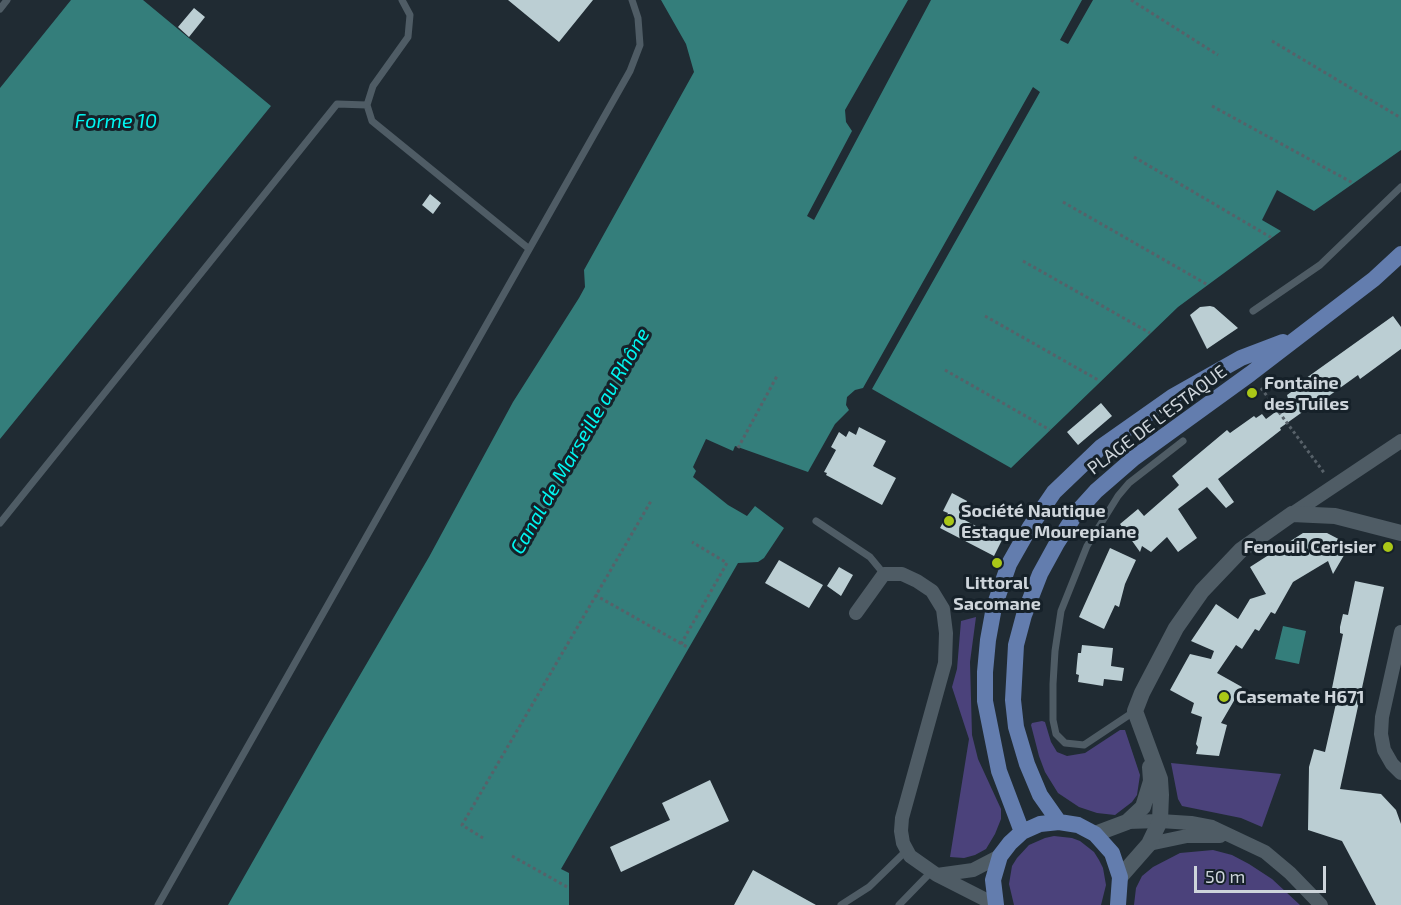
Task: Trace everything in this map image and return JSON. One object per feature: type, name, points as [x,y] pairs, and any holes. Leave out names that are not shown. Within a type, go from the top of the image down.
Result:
[{"type":"main road","name":"PLAGE DE L'ESTAQUE","points":[[1059,822],[1040,795],[1027,764],[1016,727],[1013,700],[1016,645],[1024,615],[1040,574],[1057,543],[1077,512],[1096,491],[1134,458],[1250,375],[1374,279],[1401,254]]},
{"type":"main road","name":"PLAGE DE L'ESTAQUE","points":[[1023,832],[999,771],[985,701],[988,640],[994,607],[1009,564],[1030,527],[1054,492],[1077,468],[1121,431],[1172,397],[1241,358],[1301,334]]},
{"type":"main road","points":[[996,905],[993,880],[1000,856],[1023,832],[1040,824],[1059,822],[1078,825],[1095,834],[1112,853],[1120,877],[1118,905]]},
{"type":"street","points":[[1120,877],[1149,844],[1160,821],[1160,778],[1148,751],[1135,711],[1176,628],[1202,591],[1242,550],[1401,441]]},
{"type":"street","points":[[1292,514],[1335,516],[1401,533]]},
{"type":"street","points":[[856,613],[884,574],[902,574],[917,580],[932,591],[943,609],[946,633],[945,663],[902,818],[901,831],[906,851],[934,873],[996,905]]},
{"type":"street","points":[[1401,632],[1382,717],[1381,734],[1384,750],[1392,764],[1401,773]]},
{"type":"street","points":[[1127,822],[1143,807],[1148,792],[1151,781],[1148,751]]},
{"type":"street","points":[[1095,834],[1127,822],[1160,821],[1212,827],[1265,852],[1290,873],[1321,905]]},
{"type":"street","points":[[1149,844],[1187,836],[1232,836]]},
{"type":"street","points":[[934,873],[974,870],[1000,856]]},
{"type":"lane","points":[[0,9],[7,0]]},
{"type":"lane","points":[[402,0],[410,15],[408,37],[373,86],[367,105],[372,121],[528,248]]},
{"type":"lane","points":[[158,905],[630,71],[640,45],[638,18],[632,0]]},
{"type":"lane","points":[[0,523],[337,104],[367,105]]},
{"type":"lane","points":[[1253,311],[1320,265],[1401,187]]},
{"type":"lane","points":[[1135,711],[1084,745],[1065,743],[1056,734],[1053,720],[1053,684],[1061,611],[1087,546],[1118,496],[1129,483],[1183,441]]},
{"type":"lane","points":[[816,521],[870,557],[884,574]]},
{"type":"lane","points":[[841,905],[869,887],[906,851]]},
{"type":"lane","points":[[899,905],[934,873]]},
{"type":"path","points":[[1131,0],[1218,55]]},
{"type":"path","points":[[1272,41],[1401,118]]},
{"type":"path","points":[[1212,106],[1353,183]]},
{"type":"path","points":[[1134,157],[1272,238]]},
{"type":"path","points":[[1063,202],[1208,285]]},
{"type":"path","points":[[1023,261],[1150,333]]},
{"type":"path","points":[[985,316],[1100,381]]},
{"type":"path","points":[[945,370],[1050,430]]},
{"type":"path","points":[[1250,375],[1334,486]]},
{"type":"path","points":[[738,448],[777,376]]},
{"type":"path","points":[[483,837],[462,825],[651,501]]},
{"type":"path","points":[[681,644],[728,563],[692,542]]},
{"type":"path","points":[[596,595],[689,648]]},
{"type":"path","points":[[512,856],[569,888]]},
{"type":"shaded area","points":[[976,617],[970,662],[972,735],[978,759],[1001,809],[1001,819],[986,849],[964,858],[950,857],[969,739],[952,687],[957,669],[961,621]]},
{"type":"shaded area","points":[[1045,722],[1051,742],[1057,752],[1067,756],[1085,753],[1120,730],[1125,730],[1140,775],[1137,795],[1132,802],[1115,815],[1097,813],[1079,807],[1058,793],[1045,772],[1031,725]]},
{"type":"shaded area","points":[[1171,763],[1281,774],[1262,827],[1241,818],[1182,806],[1178,799]]},
{"type":"shaded area","points":[[1054,836],[1080,841],[1094,852],[1103,868],[1106,885],[1101,905],[1014,905],[1009,884],[1012,866],[1029,845]]},
{"type":"shaded area","points":[[1213,850],[1232,855],[1249,864],[1272,879],[1300,905],[1134,905],[1136,888],[1142,876],[1153,867],[1180,853]]},
{"type":"water","name":"Forme 10","points":[[71,0],[143,0],[271,106],[0,439],[0,88]]},
{"type":"water","name":"Canal de Marseille au Rhône","points":[[661,0],[908,0],[845,110],[846,122],[852,131],[807,216],[814,220],[931,0],[1082,0],[1060,40],[1068,44],[1093,0],[1401,0],[1401,150],[1314,211],[1277,190],[1262,220],[1281,231],[1178,307],[1011,468],[872,389],[1040,92],[1033,87],[863,388],[855,390],[847,397],[846,405],[849,410],[835,424],[808,472],[735,446],[733,451],[706,439],[693,467],[696,471],[693,477],[728,505],[747,516],[755,506],[784,528],[764,558],[758,562],[738,563],[561,869],[569,873],[569,905],[228,905],[429,557],[513,402],[579,298],[585,287],[584,270],[694,72],[686,44]]},
{"type":"water","points":[[1283,626],[1306,631],[1299,664],[1275,659]]},
{"type":"building","points":[[508,0],[593,0],[559,42]]},
{"type":"building","points":[[194,8],[205,17],[189,37],[178,27]]},
{"type":"building","points":[[430,194],[441,203],[433,214],[422,205]]},
{"type":"building","points":[[1210,306],[1238,328],[1207,349],[1190,315],[1200,307]]},
{"type":"building","points":[[1393,316],[1401,327],[1401,349],[1360,379],[1358,375],[1326,398],[1325,396],[1280,428],[1281,430],[1218,479],[1234,502],[1226,508],[1207,487],[1178,509],[1197,538],[1178,552],[1167,537],[1151,552],[1142,546],[1140,552],[1120,524],[1138,509],[1144,516],[1176,488],[1179,485],[1172,476],[1227,430],[1230,433],[1254,416],[1256,418],[1262,414],[1266,419],[1289,402],[1287,395],[1297,388],[1295,386]]},
{"type":"building","points":[[1101,403],[1112,416],[1078,445],[1067,432]]},
{"type":"building","points":[[859,427],[886,441],[873,466],[896,478],[882,505],[824,472],[836,450],[831,447],[839,432],[846,437],[849,431],[856,435]]},
{"type":"building","points":[[952,493],[967,501],[959,517],[1002,540],[994,556],[940,528],[948,513],[943,511]]},
{"type":"building","points":[[1303,533],[1327,533],[1350,545],[1333,574],[1328,561],[1293,582],[1275,614],[1271,612],[1259,631],[1255,629],[1242,649],[1236,645],[1217,673],[1242,687],[1221,723],[1227,725],[1219,756],[1196,754],[1202,717],[1191,713],[1194,703],[1170,690],[1190,654],[1211,659],[1214,651],[1191,641],[1216,604],[1238,619],[1250,599],[1266,594],[1250,567]]},
{"type":"building","points":[[1110,548],[1136,560],[1125,584],[1119,607],[1115,605],[1104,629],[1079,617]]},
{"type":"building","points":[[779,560],[823,585],[809,608],[765,583]]},
{"type":"building","points":[[839,567],[853,575],[841,596],[827,586]]},
{"type":"building","points":[[1355,581],[1384,587],[1340,789],[1381,794],[1396,810],[1401,824],[1401,905],[1376,905],[1342,841],[1308,830],[1309,767],[1314,749],[1325,752],[1337,699],[1330,698],[1343,634],[1340,633],[1340,627],[1343,614],[1348,615]]},
{"type":"building","points":[[1082,645],[1113,648],[1111,666],[1124,668],[1122,681],[1104,679],[1103,686],[1078,682],[1079,675],[1076,674],[1078,653],[1081,653]]},
{"type":"building","points":[[710,780],[729,821],[621,872],[610,847],[670,820],[662,803]]},
{"type":"building","points":[[753,870],[816,905],[734,905]]},
{"type":"place","name":"Fontaine des Tuiles","points":[[1252,393]]},
{"type":"place","name":"Société Nautique Estaque Mourepiane","points":[[949,521]]},
{"type":"place","name":"Fenouil Cerisier","points":[[1388,547]]},
{"type":"place","name":"Littoral Sacomane","points":[[997,563]]},
{"type":"place","name":"Casemate H671","points":[[1224,697]]}]
